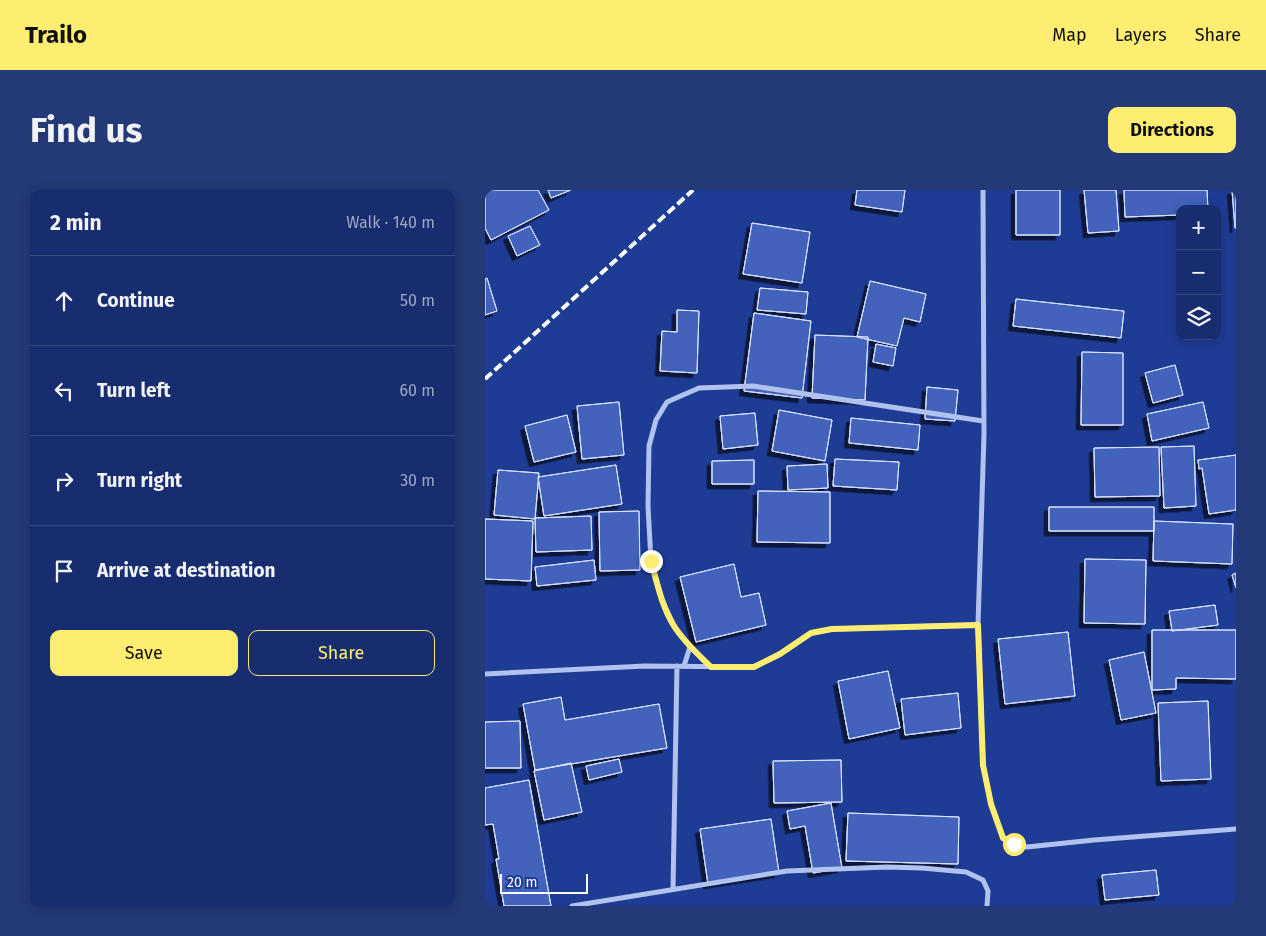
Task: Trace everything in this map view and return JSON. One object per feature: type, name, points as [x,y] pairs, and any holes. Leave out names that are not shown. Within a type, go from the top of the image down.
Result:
[{"type":"street","points":[[983,190],[983,421],[978,625],[983,765],[991,804],[1003,838],[1014,844],[1027,847],[1236,829]]},
{"type":"street","points":[[711,667],[690,647],[674,626],[662,600],[651,561],[648,506],[649,446],[656,420],[667,402],[699,388],[753,386],[983,421]]},
{"type":"street","points":[[485,674],[645,666],[754,667],[780,654],[811,633],[832,629],[978,625]]},
{"type":"street","points":[[684,666],[690,647]]},
{"type":"street","points":[[673,889],[677,666]]},
{"type":"street","points":[[572,906],[787,871],[887,867],[966,872],[983,880],[988,891],[987,906]]},
{"type":"building","points":[[485,190],[538,190],[549,210],[491,240],[485,228]]},
{"type":"building","points":[[485,190],[538,190],[549,210],[491,240],[485,228]]},
{"type":"building","points":[[548,190],[571,190],[551,198]]},
{"type":"building","points":[[548,190],[571,190],[551,198]]},
{"type":"building","points":[[857,190],[905,190],[902,212],[855,205]]},
{"type":"building","points":[[857,190],[905,190],[902,212],[855,205]]},
{"type":"building","points":[[1016,190],[1060,190],[1060,235],[1016,235]]},
{"type":"building","points":[[1016,190],[1060,190],[1060,235],[1016,235]]},
{"type":"building","points":[[1084,190],[1116,190],[1119,231],[1088,233]]},
{"type":"building","points":[[1084,190],[1116,190],[1119,231],[1088,233]]},
{"type":"building","points":[[1124,190],[1207,190],[1208,205],[1176,205],[1176,215],[1125,217]]},
{"type":"building","points":[[1124,190],[1207,190],[1208,205],[1176,205],[1176,215],[1125,217]]},
{"type":"building","points":[[1232,190],[1236,190],[1236,228],[1235,228]]},
{"type":"building","points":[[1232,190],[1236,190],[1236,228],[1235,228]]},
{"type":"building","points":[[752,223],[810,232],[802,283],[743,274]]},
{"type":"building","points":[[752,223],[810,232],[802,283],[743,274]]},
{"type":"building","points":[[530,226],[540,245],[517,256],[508,236]]},
{"type":"building","points":[[530,226],[540,245],[517,256],[508,236]]},
{"type":"building","points":[[487,278],[497,311],[485,315],[485,279]]},
{"type":"building","points":[[487,278],[497,311],[485,315],[485,279]]},
{"type":"building","points":[[870,281],[926,294],[920,322],[904,318],[897,346],[857,337]]},
{"type":"building","points":[[870,281],[926,294],[920,322],[904,318],[897,346],[857,337]]},
{"type":"building","points":[[760,288],[808,292],[806,314],[757,310]]},
{"type":"building","points":[[760,288],[808,292],[806,314],[757,310]]},
{"type":"building","points":[[1016,299],[1124,311],[1121,338],[1013,326]]},
{"type":"building","points":[[1016,299],[1124,311],[1121,338],[1013,326]]},
{"type":"building","points":[[677,310],[699,311],[697,373],[660,371],[662,331],[677,332]]},
{"type":"building","points":[[677,310],[699,311],[697,373],[660,371],[662,331],[677,332]]},
{"type":"building","points":[[754,313],[811,321],[802,398],[744,391]]},
{"type":"building","points":[[754,313],[811,321],[802,398],[744,391]]},
{"type":"building","points":[[815,335],[868,337],[865,400],[812,398]]},
{"type":"building","points":[[815,335],[868,337],[865,400],[812,398]]},
{"type":"building","points":[[876,344],[896,348],[893,366],[873,362]]},
{"type":"building","points":[[876,344],[896,348],[893,366],[873,362]]},
{"type":"building","points":[[1082,352],[1123,353],[1123,425],[1081,425]]},
{"type":"building","points":[[1082,352],[1123,353],[1123,425],[1081,425]]},
{"type":"building","points":[[1175,365],[1183,395],[1153,403],[1145,373]]},
{"type":"building","points":[[1175,365],[1183,395],[1153,403],[1145,373]]},
{"type":"building","points":[[927,387],[958,390],[955,421],[925,419]]},
{"type":"building","points":[[927,387],[958,390],[955,421],[925,419]]},
{"type":"building","points":[[619,402],[624,455],[582,459],[577,406]]},
{"type":"building","points":[[619,402],[624,455],[582,459],[577,406]]},
{"type":"building","points":[[1203,402],[1209,428],[1152,441],[1147,414]]},
{"type":"building","points":[[1203,402],[1209,428],[1152,441],[1147,414]]},
{"type":"building","points":[[779,410],[832,420],[825,461],[772,451]]},
{"type":"building","points":[[779,410],[832,420],[825,461],[772,451]]},
{"type":"building","points":[[755,413],[758,445],[723,449],[720,416]]},
{"type":"building","points":[[755,413],[758,445],[723,449],[720,416]]},
{"type":"building","points":[[567,415],[576,452],[534,462],[525,426]]},
{"type":"building","points":[[567,415],[576,452],[534,462],[525,426]]},
{"type":"building","points":[[851,418],[920,425],[918,450],[849,443]]},
{"type":"building","points":[[851,418],[920,425],[918,450],[849,443]]},
{"type":"building","points":[[1194,446],[1196,506],[1164,508],[1161,447]]},
{"type":"building","points":[[1194,446],[1196,506],[1164,508],[1161,447]]},
{"type":"building","points":[[1159,447],[1160,496],[1095,497],[1094,448]]},
{"type":"building","points":[[1159,447],[1160,496],[1095,497],[1094,448]]},
{"type":"building","points":[[1236,455],[1236,510],[1209,514],[1202,468],[1199,469],[1198,460]]},
{"type":"building","points":[[1236,455],[1236,510],[1209,514],[1202,468],[1199,469],[1198,460]]},
{"type":"building","points":[[835,459],[899,462],[897,490],[833,486]]},
{"type":"building","points":[[835,459],[899,462],[897,490],[833,486]]},
{"type":"building","points":[[754,460],[754,484],[712,484],[712,461]]},
{"type":"building","points":[[754,460],[754,484],[712,484],[712,461]]},
{"type":"building","points":[[827,464],[828,488],[788,490],[787,466]]},
{"type":"building","points":[[827,464],[828,488],[788,490],[787,466]]},
{"type":"building","points":[[616,465],[622,504],[544,516],[538,477]]},
{"type":"building","points":[[616,465],[622,504],[544,516],[538,477]]},
{"type":"building","points":[[498,470],[539,473],[535,519],[494,515]]},
{"type":"building","points":[[498,470],[539,473],[535,519],[494,515]]},
{"type":"building","points":[[758,491],[830,492],[830,543],[757,542]]},
{"type":"building","points":[[758,491],[830,492],[830,543],[757,542]]},
{"type":"building","points":[[1049,507],[1154,507],[1154,531],[1049,531]]},
{"type":"building","points":[[1049,507],[1154,507],[1154,531],[1049,531]]},
{"type":"building","points":[[639,511],[640,570],[600,571],[599,512]]},
{"type":"building","points":[[639,511],[640,570],[600,571],[599,512]]},
{"type":"building","points":[[591,516],[592,550],[536,552],[535,518]]},
{"type":"building","points":[[591,516],[592,550],[536,552],[535,518]]},
{"type":"building","points":[[485,519],[533,521],[531,581],[485,579]]},
{"type":"building","points":[[485,519],[533,521],[531,581],[485,579]]},
{"type":"building","points":[[1154,521],[1233,524],[1232,564],[1153,561]]},
{"type":"building","points":[[1154,521],[1233,524],[1232,564],[1153,561]]},
{"type":"building","points":[[1085,559],[1146,560],[1145,624],[1084,623]]},
{"type":"building","points":[[1085,559],[1146,560],[1145,624],[1084,623]]},
{"type":"building","points":[[594,560],[596,580],[537,586],[535,567]]},
{"type":"building","points":[[594,560],[596,580],[537,586],[535,567]]},
{"type":"building","points":[[734,564],[741,597],[759,593],[766,625],[696,642],[680,577]]},
{"type":"building","points":[[734,564],[741,597],[759,593],[766,625],[696,642],[680,577]]},
{"type":"building","points":[[1236,573],[1236,588],[1232,575]]},
{"type":"building","points":[[1236,573],[1236,588],[1232,575]]},
{"type":"building","points":[[1215,605],[1218,625],[1172,631],[1169,611]]},
{"type":"building","points":[[1215,605],[1218,625],[1172,631],[1169,611]]},
{"type":"building","points":[[1152,630],[1236,630],[1236,679],[1176,678],[1176,689],[1152,690]]},
{"type":"building","points":[[1152,630],[1236,630],[1236,679],[1176,678],[1176,689],[1152,690]]},
{"type":"building","points":[[1068,632],[1075,696],[1005,704],[998,639]]},
{"type":"building","points":[[1068,632],[1075,696],[1005,704],[998,639]]},
{"type":"building","points":[[1144,652],[1156,713],[1121,720],[1109,660]]},
{"type":"building","points":[[1144,652],[1156,713],[1121,720],[1109,660]]},
{"type":"building","points":[[888,671],[900,728],[849,739],[838,681]]},
{"type":"building","points":[[888,671],[900,728],[849,739],[838,681]]},
{"type":"building","points":[[958,693],[961,728],[905,735],[901,699]]},
{"type":"building","points":[[958,693],[961,728],[905,735],[901,699]]},
{"type":"building","points":[[561,697],[565,720],[659,704],[667,748],[535,770],[523,704]]},
{"type":"building","points":[[561,697],[565,720],[659,704],[667,748],[535,770],[523,704]]},
{"type":"building","points":[[1208,701],[1211,779],[1161,781],[1158,703]]},
{"type":"building","points":[[1208,701],[1211,779],[1161,781],[1158,703]]},
{"type":"building","points":[[520,721],[521,768],[485,768],[485,722]]},
{"type":"building","points":[[520,721],[521,768],[485,768],[485,722]]},
{"type":"building","points":[[619,759],[622,772],[589,780],[586,766]]},
{"type":"building","points":[[619,759],[622,772],[589,780],[586,766]]},
{"type":"building","points":[[841,760],[842,802],[774,803],[773,761]]},
{"type":"building","points":[[841,760],[842,802],[774,803],[773,761]]},
{"type":"building","points":[[571,763],[582,812],[544,820],[534,771]]},
{"type":"building","points":[[571,763],[582,812],[544,820],[534,771]]},
{"type":"building","points":[[529,780],[551,906],[504,906],[496,859],[499,859],[493,824],[485,825],[485,788]]},
{"type":"building","points":[[529,780],[551,906],[504,906],[496,859],[499,859],[493,824],[485,825],[485,788]]},
{"type":"building","points":[[831,803],[842,868],[813,873],[805,826],[790,829],[787,811]]},
{"type":"building","points":[[831,803],[842,868],[813,873],[805,826],[790,829],[787,811]]},
{"type":"building","points":[[848,813],[959,817],[958,864],[846,861]]},
{"type":"building","points":[[848,813],[959,817],[958,864],[846,861]]},
{"type":"building","points":[[771,819],[779,873],[708,884],[700,829]]},
{"type":"building","points":[[771,819],[779,873],[708,884],[700,829]]},
{"type":"building","points":[[1156,870],[1159,895],[1105,900],[1102,875]]},
{"type":"building","points":[[1156,870],[1159,895],[1105,900],[1102,875]]},
{"type":"railway","points":[[485,379],[693,190]]},
{"type":"route","points":[[651,561],[662,600],[674,626],[690,647],[711,667],[754,667],[780,654],[811,633],[832,629],[978,625],[983,765],[991,804],[1003,838],[1014,844]]}]
